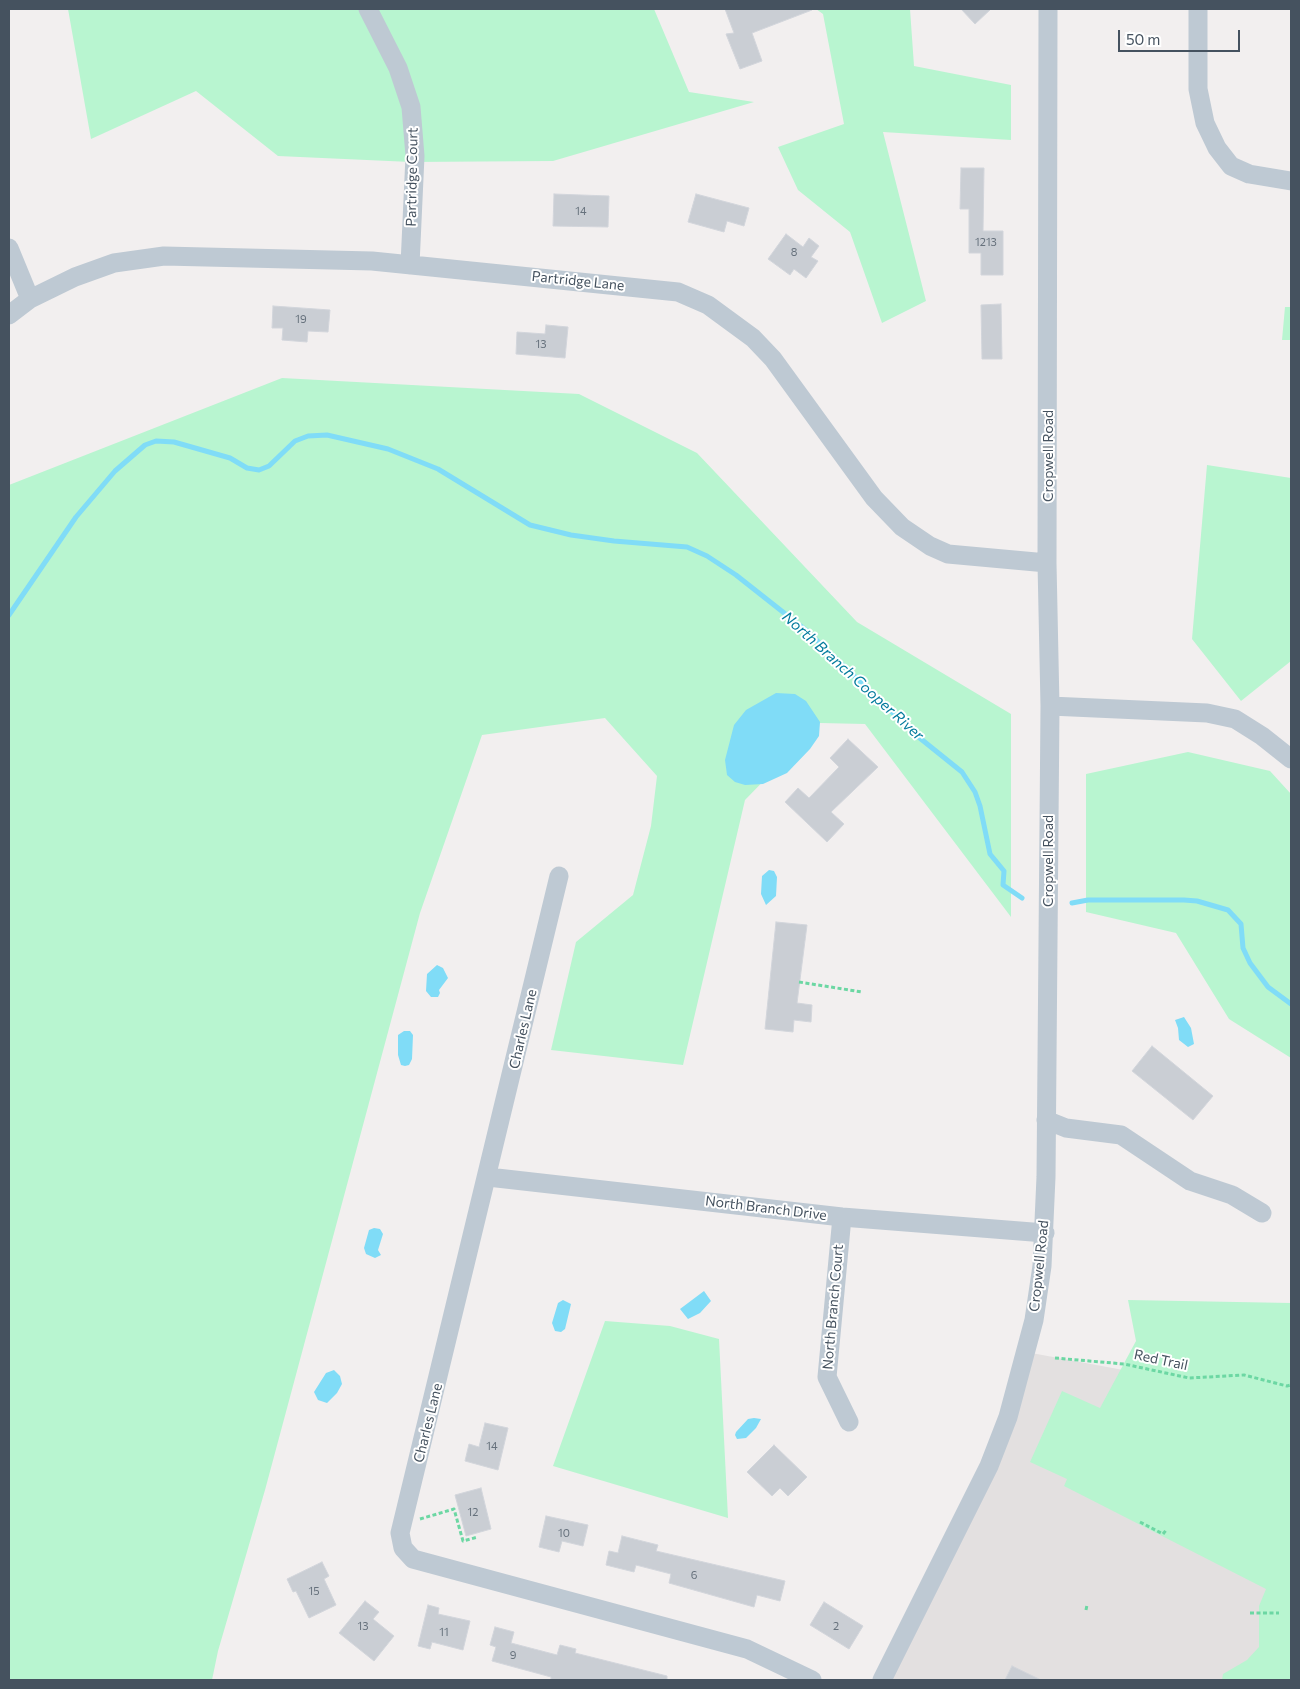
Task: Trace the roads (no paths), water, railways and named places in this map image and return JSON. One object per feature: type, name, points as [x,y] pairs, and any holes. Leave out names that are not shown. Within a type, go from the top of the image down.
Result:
[{"type":"street","name":"Partridge Court","points":[[368,9],[398,68],[412,107],[415,156],[410,265]]},
{"type":"street","name":"Cropwell Road","points":[[882,1680],[989,1466],[1008,1417],[1034,1320],[1045,1233],[1050,706],[1047,562],[1048,9]]},
{"type":"street","points":[[1198,9],[1198,90],[1205,122],[1217,148],[1232,166],[1249,174],[1291,181]]},
{"type":"street","points":[[9,248],[30,299]]},
{"type":"street","name":"Partridge Lane","points":[[9,315],[30,299],[74,277],[114,263],[164,256],[372,262],[678,292],[708,305],[753,338],[773,359],[874,498],[902,527],[930,546],[948,554],[1047,562]]},
{"type":"street","points":[[1050,706],[1207,713],[1235,718],[1291,759]]},
{"type":"street","name":"Charles Lane","points":[[559,876],[488,1177],[400,1533],[403,1548],[412,1559],[747,1649],[812,1680]]},
{"type":"street","points":[[1046,1120],[1066,1128],[1121,1135],[1190,1181],[1232,1195],[1262,1213]]},
{"type":"street","name":"North Branch Drive","points":[[488,1177],[842,1217],[1045,1233]]},
{"type":"street","name":"North Branch Court","points":[[842,1217],[827,1377],[849,1422]]},
{"type":"water","points":[[776,693],[795,694],[806,701],[820,722],[819,736],[810,749],[787,773],[763,784],[745,785],[735,782],[727,775],[725,760],[734,725],[746,710]]},
{"type":"water","points":[[769,870],[774,871],[777,877],[776,896],[766,905],[761,894],[762,876]]},
{"type":"water","points":[[437,965],[443,968],[448,978],[439,990],[438,997],[431,997],[426,991],[427,974]]},
{"type":"water","points":[[1184,1017],[1191,1028],[1194,1044],[1188,1047],[1179,1040],[1175,1020]]},
{"type":"water","points":[[404,1031],[410,1031],[413,1035],[412,1059],[409,1065],[405,1066],[401,1065],[398,1055],[398,1035]]},
{"type":"water","points":[[374,1228],[380,1229],[383,1234],[378,1250],[381,1255],[375,1258],[366,1254],[364,1248],[369,1230]]},
{"type":"water","points":[[704,1291],[711,1301],[700,1313],[688,1319],[680,1309]]},
{"type":"water","points":[[563,1300],[571,1304],[565,1329],[561,1332],[555,1331],[552,1323],[558,1303]]},
{"type":"water","points":[[334,1370],[340,1376],[342,1384],[337,1393],[327,1403],[318,1400],[314,1392],[326,1373]]},
{"type":"water","points":[[748,1419],[761,1419],[756,1428],[746,1438],[737,1439],[736,1432]]},
{"type":"waterway","name":"North Branch Cooper River","points":[[9,615],[76,517],[115,471],[145,445],[156,441],[174,442],[230,458],[247,468],[259,470],[269,466],[295,441],[308,436],[327,435],[388,449],[438,469],[530,525],[571,535],[614,541],[687,547],[707,556],[736,575],[807,631],[916,735],[962,772],[975,792],[980,806],[990,854],[1004,871],[1003,885],[1022,898]]},
{"type":"waterway","name":"North Branch Cooper River","points":[[1072,903],[1088,900],[1184,900],[1197,901],[1228,910],[1241,924],[1243,948],[1250,963],[1268,987],[1291,1004]]}]
